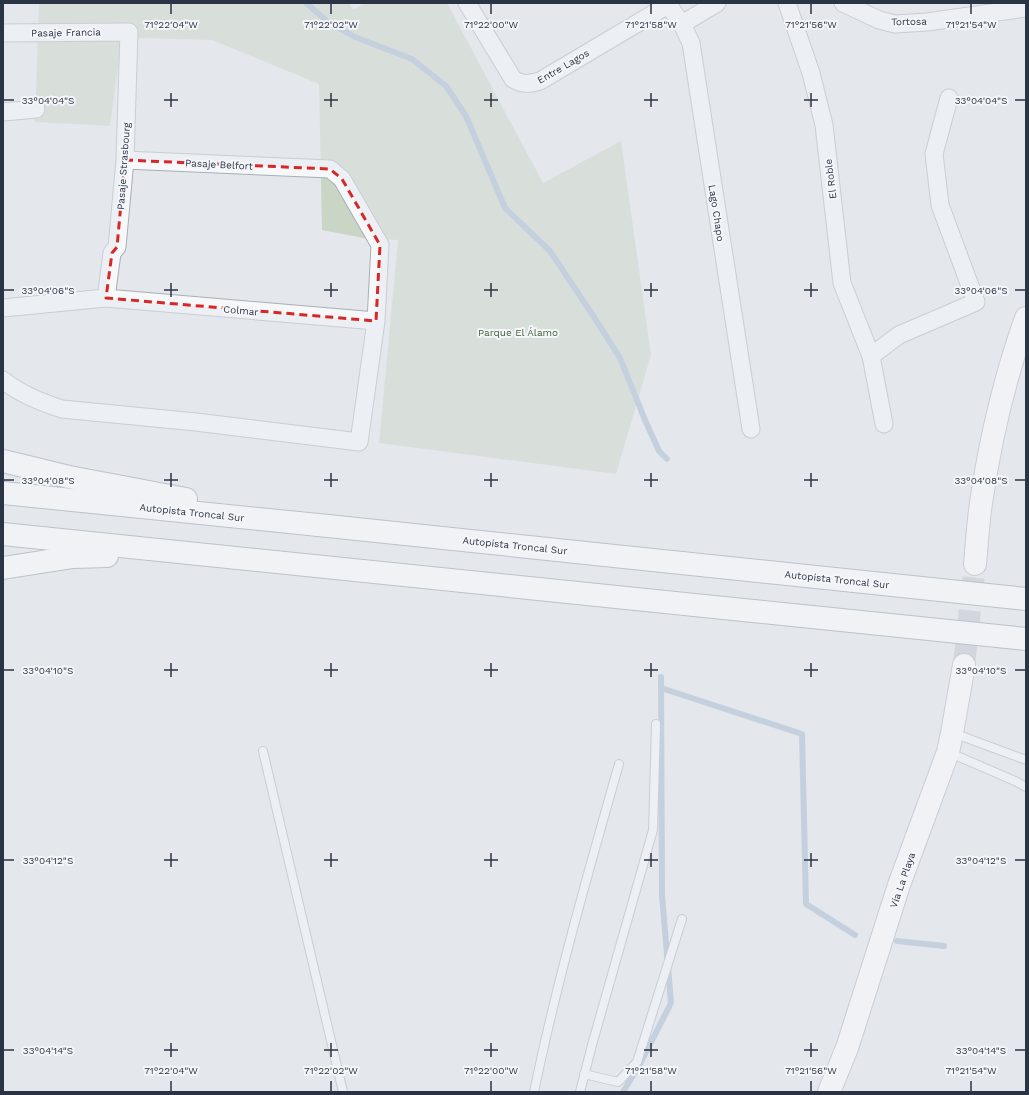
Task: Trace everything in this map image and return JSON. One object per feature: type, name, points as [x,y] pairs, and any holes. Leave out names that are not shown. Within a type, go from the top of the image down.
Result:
[{"type":"main road","points":[[975,564],[981,504],[989,453],[1016,345],[1026,318]]},
{"type":"main road","points":[[3,461],[69,477],[328,526]]},
{"type":"main road","name":"Autopista Troncal Sur","points":[[3,493],[1026,599]]},
{"type":"main road","points":[[3,534],[1026,639]]},
{"type":"main road","points":[[3,568],[73,557],[181,552]]},
{"type":"main road","name":"Vía La Playa","points":[[829,1092],[847,1048],[899,885],[950,742],[964,665]]},
{"type":"street","name":"Entre Lagos","points":[[467,3],[512,79],[518,83],[524,84],[540,81],[667,4]]},
{"type":"street","points":[[682,24],[717,3]]},
{"type":"street","name":"El Roble","points":[[787,3],[811,73],[824,125],[842,283],[870,356],[884,424]]},
{"type":"street","name":"Tortosa","points":[[843,3],[864,9],[880,20],[895,24],[927,22],[1026,8]]},
{"type":"street","name":"Lago Chapo","points":[[667,4],[682,24],[691,43],[751,429]]},
{"type":"street","name":"Pasaje Francia","points":[[3,33],[130,32]]},
{"type":"street","name":"Pasaje Strasbourg","points":[[106,298],[112,253],[117,247],[125,160],[130,32]]},
{"type":"street","points":[[870,356],[899,335],[976,302],[940,205],[934,154],[950,98]]},
{"type":"street","points":[[3,112],[36,109]]},
{"type":"street","name":"Pasaje Belfort","points":[[3,380],[25,395],[62,409],[196,422],[359,442],[376,321],[380,245],[342,179],[330,170],[125,160]]},
{"type":"street","name":"Colmar","points":[[3,308],[106,298],[376,321]]},
{"type":"lane","points":[[580,1092],[653,830],[656,724]]},
{"type":"lane","points":[[950,742],[1026,760]]},
{"type":"lane","points":[[950,742],[1026,787]]},
{"type":"lane","points":[[263,751],[343,1092]]},
{"type":"lane","points":[[534,1092],[548,1024],[618,764]]},
{"type":"lane","points":[[584,1074],[618,1082],[637,1062],[682,919]]},
{"type":"highlighted area","points":[[125,160],[330,169],[342,179],[380,245],[376,321],[106,298],[112,253],[117,247]]},
{"type":"green space","name":"Parque El Álamo","points":[[39,3],[349,3],[353,10],[366,3],[447,3],[543,183],[621,141],[651,355],[616,474],[379,443],[398,240],[364,238],[322,230],[319,84],[212,40],[122,39],[110,126],[35,122]]},
{"type":"waterway","points":[[306,3],[328,22],[355,37],[412,59],[446,86],[466,116],[505,208],[550,251],[592,314],[620,358],[659,451],[667,459]]},
{"type":"waterway","points":[[623,1092],[640,1064],[671,1003],[662,895],[661,677]]},
{"type":"waterway","points":[[661,688],[802,734],[806,904],[855,935]]},
{"type":"waterway","points":[[897,941],[944,946]]},
{"type":"tunnel","points":[[964,665],[975,564]]}]
